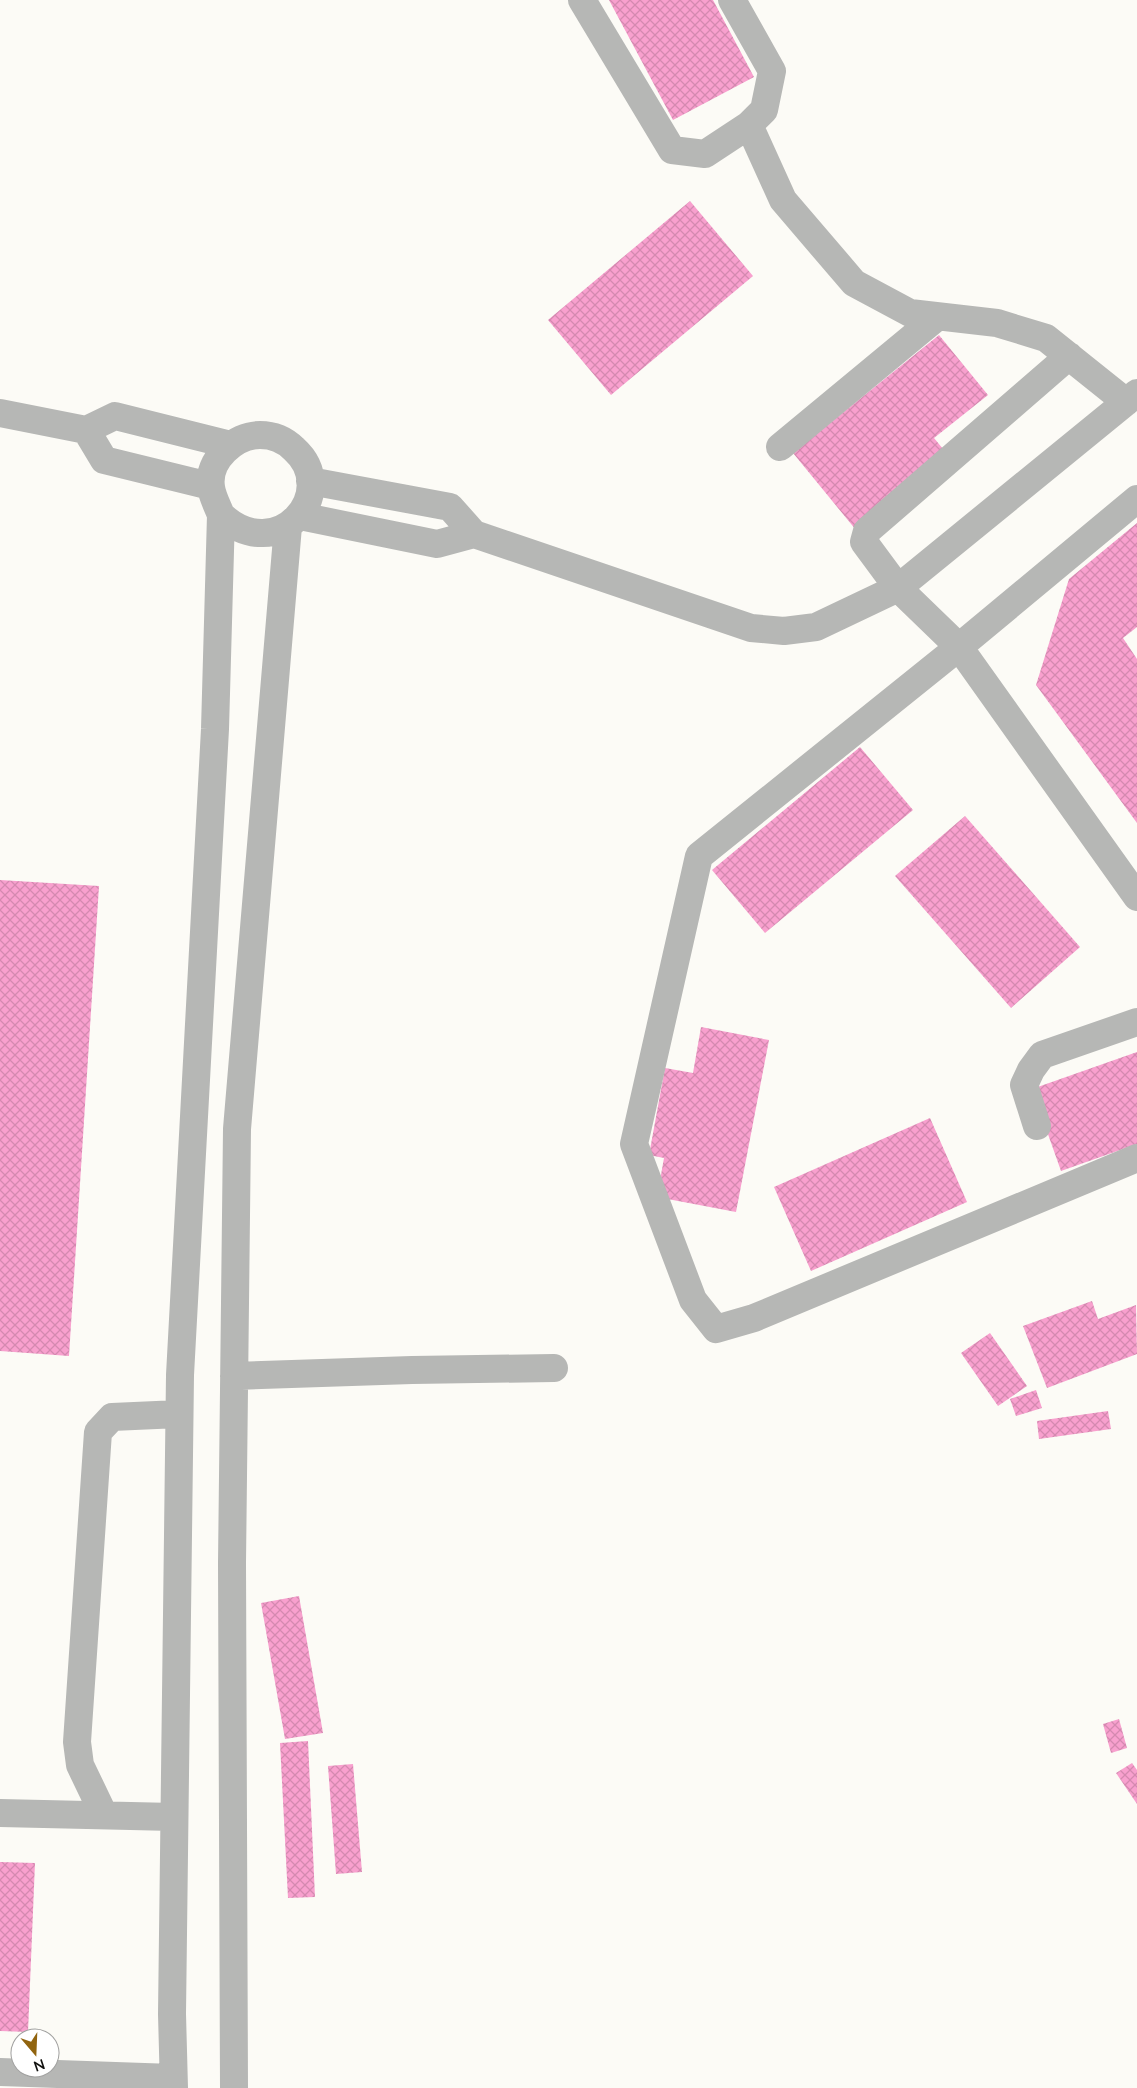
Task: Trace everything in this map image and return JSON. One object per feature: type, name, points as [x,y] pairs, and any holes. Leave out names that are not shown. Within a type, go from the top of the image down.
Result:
[{"type":"street","points":[[582,0],[672,150],[705,154],[749,125],[764,110],[772,71],[732,0]]},
{"type":"street","points":[[310,481],[450,507],[474,534],[751,628],[784,631],[816,627],[898,588],[1132,397],[1068,356],[1046,338],[997,323],[910,313],[854,283],[783,200],[749,125]]},
{"type":"street","points":[[780,447],[937,317]]},
{"type":"street","points":[[1068,356],[867,531],[864,542],[898,588],[959,647],[1137,897]]},
{"type":"street","points":[[0,413],[86,430],[115,416],[231,445]]},
{"type":"street","points":[[86,430],[104,460],[210,486]]},
{"type":"street","points":[[0,2072],[174,2083],[172,2014],[179,1414],[215,729],[221,516],[210,486],[213,471],[220,456],[231,445],[244,438],[259,435],[274,436],[288,443],[300,453],[307,466],[310,493],[294,521],[238,1129],[232,1582],[234,2088]]},
{"type":"street","points":[[1137,499],[959,647],[698,856],[634,1144],[693,1300],[716,1329],[754,1318],[1137,1158]]},
{"type":"street","points":[[221,516],[232,526],[252,533],[275,532],[294,521],[437,544],[474,534]]},
{"type":"street","points":[[1037,1126],[1024,1085],[1042,1055],[1137,1022]]},
{"type":"street","points":[[234,1376],[412,1370],[554,1368]]},
{"type":"street","points":[[104,1816],[80,1765],[77,1742],[98,1432],[112,1417],[179,1414]]},
{"type":"street","points":[[0,1813],[174,1817]]},
{"type":"building","points":[[609,0],[713,0],[754,77],[673,120]]},
{"type":"building","points":[[690,201],[753,276],[611,395],[548,320]]},
{"type":"building","points":[[939,335],[988,395],[934,438],[948,455],[856,530],[793,453]]},
{"type":"building","points":[[1137,523],[1137,627],[1123,638],[1137,659],[1137,823],[1036,685],[1069,579]]},
{"type":"building","points":[[860,747],[913,810],[765,933],[712,870]]},
{"type":"building","points":[[965,816],[1080,947],[1011,1008],[895,876]]},
{"type":"building","points":[[0,880],[99,886],[69,1356],[0,1351]]},
{"type":"building","points":[[701,1027],[769,1040],[736,1212],[657,1197],[664,1158],[649,1155],[665,1068],[693,1073]]},
{"type":"building","points":[[1137,1052],[1137,1144],[1061,1171],[1032,1089]]},
{"type":"building","points":[[930,1118],[967,1202],[811,1271],[774,1187]]},
{"type":"building","points":[[1092,1301],[1098,1319],[1136,1305],[1137,1354],[1047,1388],[1023,1326]]},
{"type":"building","points":[[990,1333],[1027,1386],[998,1406],[961,1353]]},
{"type":"building","points":[[1036,1390],[1042,1408],[1016,1416],[1010,1399]]},
{"type":"building","points":[[1108,1411],[1111,1429],[1039,1439],[1037,1421]]},
{"type":"building","points":[[299,1596],[323,1733],[285,1739],[261,1603]]},
{"type":"building","points":[[1119,1719],[1127,1748],[1111,1753],[1103,1724]]},
{"type":"building","points":[[308,1741],[315,1897],[288,1898],[280,1743]]},
{"type":"building","points":[[1132,1763],[1137,1770],[1137,1804],[1116,1773]]},
{"type":"building","points":[[353,1764],[362,1872],[336,1874],[328,1766]]},
{"type":"building","points":[[0,1862],[35,1863],[28,2028],[10,2028],[10,2031],[0,2031]]}]
